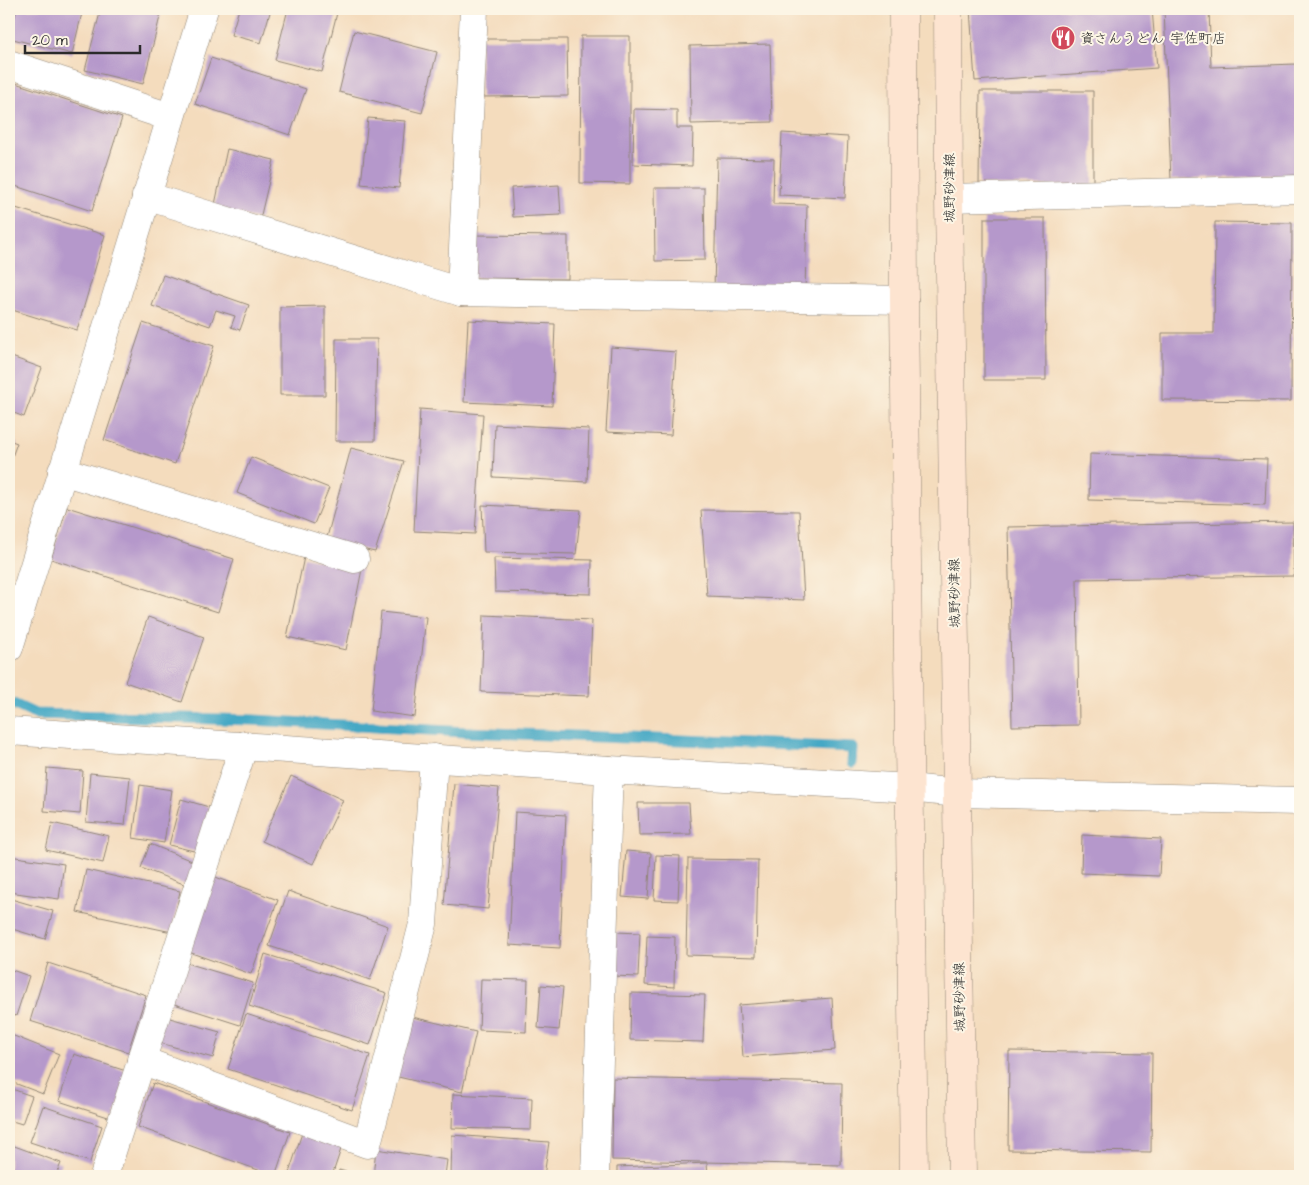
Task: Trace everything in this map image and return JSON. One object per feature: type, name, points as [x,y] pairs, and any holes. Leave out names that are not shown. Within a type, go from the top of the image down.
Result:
[{"type":"main road","points":[[903,9],[904,300],[914,1176]]},
{"type":"main road","name":"城野砂津線","points":[[948,9],[962,1176]]},
{"type":"street","points":[[9,648],[204,9]]},
{"type":"street","points":[[461,292],[474,9]]},
{"type":"street","points":[[9,64],[170,117]]},
{"type":"street","points":[[949,198],[1300,189]]},
{"type":"street","points":[[146,196],[461,292],[904,300]]},
{"type":"street","points":[[62,471],[355,559]]},
{"type":"street","points":[[9,731],[910,788],[957,794],[1300,801]]},
{"type":"street","points":[[104,1176],[244,745]]},
{"type":"street","points":[[141,1060],[367,1144],[423,924],[434,758]]},
{"type":"street","points":[[595,1176],[609,770]]},
{"type":"building","points":[[17,9],[83,9],[72,54],[9,38]]},
{"type":"building","points":[[101,9],[162,9],[143,84],[85,70]]},
{"type":"building","points":[[239,9],[271,9],[261,43],[231,35]]},
{"type":"building","points":[[288,9],[338,9],[322,72],[275,60]]},
{"type":"building","name":"資さんうどん 宇佐町店","points":[[970,9],[1152,9],[1157,68],[975,81]]},
{"type":"building","points":[[1164,9],[1209,9],[1211,67],[1296,64],[1300,175],[1171,180]]},
{"type":"building","points":[[354,31],[437,52],[422,113],[339,92]]},
{"type":"building","points":[[581,36],[630,36],[630,184],[580,183]]},
{"type":"building","points":[[480,39],[567,39],[568,96],[481,97]]},
{"type":"building","points":[[770,44],[772,122],[691,124],[690,46]]},
{"type":"building","points":[[211,58],[306,89],[290,135],[195,104]]},
{"type":"building","points":[[9,81],[122,118],[92,211],[9,184]]},
{"type":"building","points":[[980,91],[1093,91],[1093,186],[979,185]]},
{"type":"building","points":[[634,109],[677,110],[677,128],[693,128],[692,166],[633,164]]},
{"type":"building","points":[[368,118],[405,121],[399,188],[361,184]]},
{"type":"building","points":[[782,133],[848,137],[845,198],[779,195]]},
{"type":"building","points":[[227,149],[274,160],[260,219],[214,209]]},
{"type":"building","points":[[717,158],[774,159],[773,204],[807,205],[805,293],[714,291]]},
{"type":"building","points":[[559,185],[561,215],[513,217],[511,188]]},
{"type":"building","points":[[654,188],[704,188],[705,260],[655,261]]},
{"type":"building","points":[[9,206],[105,235],[77,330],[9,309]]},
{"type":"building","points":[[984,218],[1045,218],[1046,380],[984,380]]},
{"type":"building","points":[[1215,222],[1292,223],[1291,401],[1162,400],[1162,333],[1214,333]]},
{"type":"building","points":[[472,235],[568,236],[568,279],[472,278]]},
{"type":"building","points":[[163,275],[249,305],[240,330],[231,327],[235,316],[216,310],[210,326],[152,306]]},
{"type":"building","points":[[325,306],[325,395],[280,395],[280,307]]},
{"type":"building","points":[[468,320],[555,324],[552,406],[464,402]]},
{"type":"building","points":[[143,323],[214,346],[175,464],[104,440]]},
{"type":"building","points":[[336,339],[377,339],[375,441],[335,441]]},
{"type":"building","points":[[611,347],[676,352],[671,435],[606,432]]},
{"type":"building","points":[[9,356],[42,368],[24,417],[9,411]]},
{"type":"building","points":[[420,409],[483,414],[475,534],[414,531]]},
{"type":"building","points":[[495,424],[589,429],[587,482],[493,477]]},
{"type":"building","points":[[9,440],[17,443],[9,465]]},
{"type":"building","points":[[351,448],[404,461],[375,552],[326,541]]},
{"type":"building","points":[[1090,454],[1267,459],[1265,505],[1089,500]]},
{"type":"building","points":[[251,457],[329,488],[314,524],[237,493]]},
{"type":"building","points":[[482,505],[581,510],[576,554],[484,552]]},
{"type":"building","points":[[67,507],[234,559],[218,612],[51,559]]},
{"type":"building","points":[[701,510],[799,511],[804,600],[707,596]]},
{"type":"building","points":[[1293,522],[1294,576],[1077,579],[1079,725],[1012,726],[1008,527]]},
{"type":"building","points":[[304,557],[362,569],[346,650],[287,637]]},
{"type":"building","points":[[494,558],[592,560],[591,594],[495,592]]},
{"type":"building","points":[[381,612],[426,617],[415,717],[371,711]]},
{"type":"building","points":[[484,615],[592,620],[589,696],[481,692]]},
{"type":"building","points":[[148,617],[204,637],[182,702],[125,682]]},
{"type":"building","points":[[47,768],[83,771],[80,814],[44,811]]},
{"type":"building","points":[[90,773],[130,777],[125,825],[86,822]]},
{"type":"building","points":[[291,776],[343,800],[313,864],[262,841]]},
{"type":"building","points":[[454,784],[499,788],[488,909],[444,905]]},
{"type":"building","points":[[140,785],[172,790],[164,843],[133,838]]},
{"type":"building","points":[[181,799],[209,807],[198,852],[169,845]]},
{"type":"building","points":[[638,803],[689,803],[691,834],[639,835]]},
{"type":"building","points":[[515,812],[566,815],[560,948],[509,945]]},
{"type":"building","points":[[52,823],[109,836],[103,863],[46,850]]},
{"type":"building","points":[[1082,835],[1161,839],[1159,876],[1081,873]]},
{"type":"building","points":[[150,844],[197,863],[189,886],[141,868]]},
{"type":"building","points":[[626,851],[651,853],[648,899],[622,897]]},
{"type":"building","points":[[656,855],[680,856],[678,901],[654,900]]},
{"type":"building","points":[[9,856],[64,864],[59,899],[9,892]]},
{"type":"building","points":[[688,859],[758,860],[756,957],[686,955]]},
{"type":"building","points":[[86,870],[180,891],[172,932],[77,912]]},
{"type":"building","points":[[210,875],[278,900],[251,974],[183,950]]},
{"type":"building","points":[[288,891],[388,926],[370,980],[269,946]]},
{"type":"building","points":[[11,899],[53,911],[45,939],[9,928]]},
{"type":"building","points":[[616,932],[640,933],[638,977],[613,976]]},
{"type":"building","points":[[647,936],[675,937],[674,987],[645,985]]},
{"type":"building","points":[[265,954],[387,993],[370,1045],[249,1006]]},
{"type":"building","points":[[180,961],[253,983],[240,1025],[168,1002]]},
{"type":"building","points":[[48,963],[146,995],[128,1052],[30,1021]]},
{"type":"building","points":[[9,969],[29,976],[16,1016],[9,1014]]},
{"type":"building","points":[[481,979],[528,980],[526,1032],[479,1030]]},
{"type":"building","points":[[541,985],[563,987],[559,1030],[538,1028]]},
{"type":"building","points":[[631,993],[705,995],[703,1042],[630,1040]]},
{"type":"building","points":[[832,998],[835,1050],[743,1057],[739,1005]]},
{"type":"building","points":[[246,1014],[370,1055],[352,1110],[228,1069]]},
{"type":"building","points":[[159,1015],[220,1032],[213,1058],[153,1041]]},
{"type":"building","points":[[408,1016],[476,1032],[462,1092],[394,1076]]},
{"type":"building","points":[[9,1034],[59,1054],[43,1094],[9,1081]]},
{"type":"building","points":[[1009,1051],[1152,1053],[1151,1152],[1008,1150]]},
{"type":"building","points":[[74,1054],[129,1072],[114,1119],[59,1101]]},
{"type":"building","points":[[613,1078],[842,1083],[841,1165],[612,1160]]},
{"type":"building","points":[[153,1083],[290,1132],[275,1176],[138,1127]]},
{"type":"building","points":[[9,1088],[32,1096],[22,1124],[9,1120]]},
{"type":"building","points":[[453,1094],[532,1098],[531,1130],[452,1128]]},
{"type":"building","points":[[43,1106],[102,1126],[90,1162],[30,1142]]},
{"type":"building","points":[[302,1133],[342,1146],[332,1176],[288,1176]]},
{"type":"building","points":[[452,1135],[549,1142],[544,1176],[451,1176]]},
{"type":"building","points":[[9,1144],[61,1163],[56,1176],[9,1176]]},
{"type":"building","points":[[376,1149],[447,1160],[445,1176],[373,1176]]},
{"type":"building","points":[[707,1163],[708,1176],[617,1176],[617,1167]]},
{"type":"building","points":[[339,1170],[361,1176],[338,1176]]},
{"type":"waterway","points":[[9,702],[35,714],[253,720],[466,732],[853,748],[852,763]]},
{"type":"place","name":"資さんうどん 宇佐町店","points":[[1063,38]]}]
